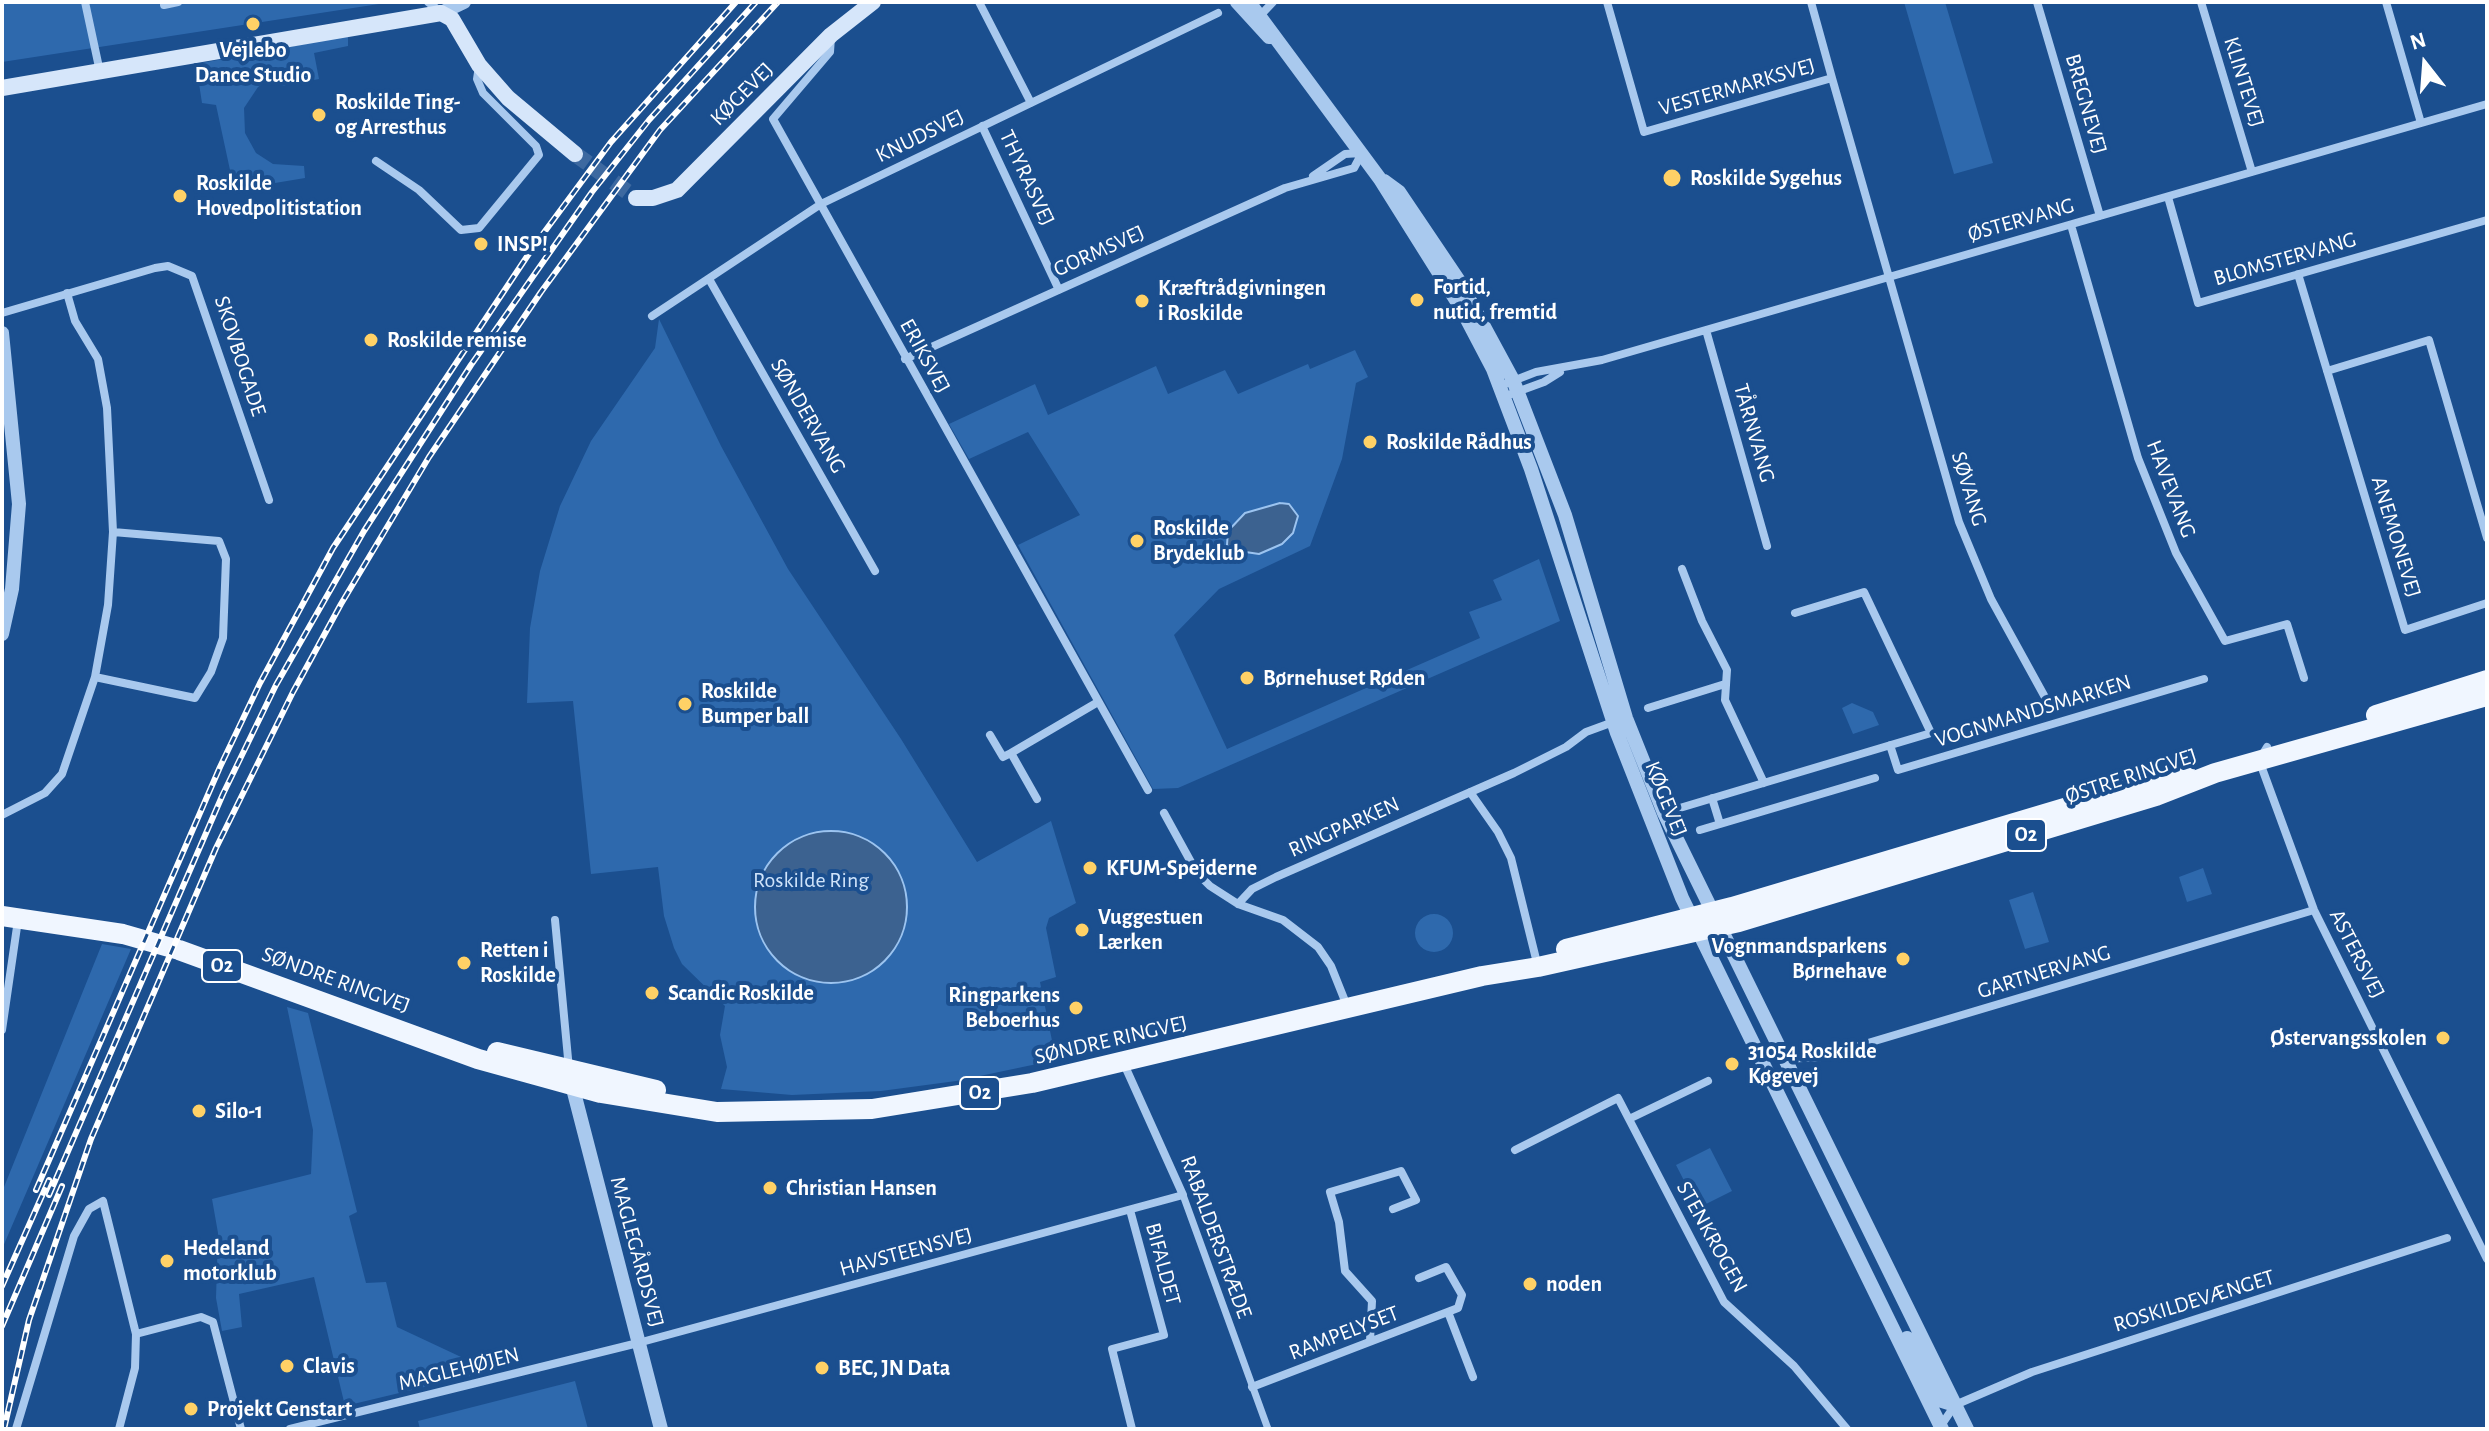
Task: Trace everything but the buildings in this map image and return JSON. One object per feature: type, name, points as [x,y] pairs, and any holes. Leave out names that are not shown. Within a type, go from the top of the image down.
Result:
[{"type":"main road","name":"KØGEVEJ","points":[[636,198],[653,198],[677,190],[831,35],[873,2]]},
{"type":"main road","points":[[2,88],[435,8],[452,19],[479,65],[508,98],[575,154]]},
{"type":"main road","name":"ØSTRE RINGVEJ","points":[[1694,924],[2156,796],[2263,754],[2487,680]]},
{"type":"main road","name":"ØSTRE RINGVEJ","points":[[1715,919],[1831,877],[2263,754],[2487,696]]},
{"type":"main road","name":"SØNDRE RINGVEJ","points":[[10,918],[123,934],[179,950],[420,1036],[570,1078],[746,1109],[830,1110],[915,1104],[1032,1083],[1694,924]]},
{"type":"street","points":[[85,2],[100,72]]},
{"type":"street","points":[[164,5],[178,2]]},
{"type":"street","points":[[435,8],[464,2]]},
{"type":"street","points":[[979,2],[1031,103]]},
{"type":"street","name":"KØGEVEJ","points":[[1237,2],[1285,49],[1362,153],[1509,389],[1531,469],[1694,924],[1943,1428]]},
{"type":"street","name":"KØGEVEJ","points":[[1249,2],[1257,19]]},
{"type":"street","points":[[1257,19],[1273,2]]},
{"type":"street","name":"VESTERMARKSVEJ","points":[[1607,2],[1644,132],[1832,78]]},
{"type":"street","name":"VESTERMARKSVEJ","points":[[1811,2],[1889,277]]},
{"type":"street","name":"BREGNEVEJ","points":[[2037,2],[2100,216]]},
{"type":"street","name":"KLINTEVEJ","points":[[2201,2],[2252,172]]},
{"type":"street","points":[[2386,2],[2421,123]]},
{"type":"street","name":"KNUDSVEJ","points":[[652,316],[821,204],[1218,13]]},
{"type":"street","name":"ERIKSVEJ","points":[[831,35],[830,52],[773,119],[1148,790]]},
{"type":"street","points":[[376,161],[419,190],[461,230],[479,228],[539,155],[536,146],[483,93],[477,79],[479,65]]},
{"type":"street","name":"ØSTERVANG","points":[[1509,389],[1544,382],[1564,369],[2487,104]]},
{"type":"street","name":"THYRASVEJ","points":[[982,126],[1059,290]]},
{"type":"street","name":"GORMSVEJ","points":[[905,359],[1309,178],[1345,154],[1362,153]]},
{"type":"street","name":"GORMSVEJ","points":[[1309,178],[1354,168],[1362,153]]},
{"type":"street","name":"BLOMSTERVANG","points":[[2168,197],[2198,303],[2487,220]]},
{"type":"street","name":"HAVEVANG","points":[[2071,225],[2138,458],[2176,553],[2225,641],[2287,624],[2304,678]]},
{"type":"street","name":"SKOVBOGADE","points":[[2,313],[168,266],[192,276],[269,500]]},
{"type":"street","name":"ANEMONEVEJ","points":[[2298,274],[2405,630],[2487,603]]},
{"type":"street","name":"SØVANG","points":[[1889,277],[1973,561],[2046,699]]},
{"type":"street","name":"SØNDERVANG","points":[[709,279],[875,571]]},
{"type":"street","points":[[2,815],[45,793],[62,774],[95,677],[108,605],[113,532],[107,408],[98,359],[75,321],[67,293]]},
{"type":"street","name":"TÅRNVANG","points":[[1706,330],[1767,546]]},
{"type":"street","points":[[2,333],[19,504],[14,574],[2,634]]},
{"type":"street","points":[[2327,371],[2429,340],[2487,538]]},
{"type":"street","points":[[95,677],[195,698],[211,672],[223,638],[226,559],[219,541],[113,532]]},
{"type":"street","points":[[1682,569],[1702,621],[1727,670],[1725,700],[1764,783]]},
{"type":"street","name":"VOGNMANDSMARKEN","points":[[1657,815],[1931,733],[1864,592],[1795,613]]},
{"type":"street","name":"VOGNMANDSMARKEN","points":[[1890,745],[1898,770],[2204,679]]},
{"type":"street","points":[[1648,708],[1725,684]]},
{"type":"street","points":[[990,735],[1003,757],[1098,702]]},
{"type":"street","name":"RINGPARKEN","points":[[1238,904],[1252,889],[1276,877],[1470,792],[1566,747],[1586,732],[1619,720]]},
{"type":"street","points":[[1011,753],[1037,799]]},
{"type":"street","name":"ASTERSVEJ","points":[[2263,754],[2314,910],[2487,1259]]},
{"type":"street","points":[[1700,830],[1875,778]]},
{"type":"street","points":[[1470,792],[1498,832],[1511,858],[1536,963]]},
{"type":"street","points":[[1712,798],[1720,824]]},
{"type":"street","points":[[1164,813],[1197,873],[1224,898],[1283,920],[1318,947],[1331,966],[1347,1007]]},
{"type":"street","name":"KØGEVEJ","points":[[1657,815],[1715,919],[1967,1429]]},
{"type":"street","name":"GARTNERVANG","points":[[1783,1059],[1821,1057],[2314,910]]},
{"type":"street","points":[[2,1030],[10,918]]},
{"type":"street","points":[[555,920],[570,1078]]},
{"type":"street","name":"RABALDERSTRÆDE","points":[[1122,1061],[1183,1195],[1268,1429]]},
{"type":"street","name":"MAGLEGÅRDSVEJ","points":[[570,1078],[661,1429]]},
{"type":"street","points":[[1515,1150],[1618,1098],[1629,1119],[1708,1081]]},
{"type":"street","name":"STENKROGEN","points":[[1629,1119],[1724,1302],[1794,1366],[1847,1429]]},
{"type":"street","points":[[1370,1341],[1372,1301],[1345,1271],[1339,1222],[1330,1192],[1401,1171],[1416,1200],[1393,1209]]},
{"type":"street","name":"HAVSTEENSVEJ","points":[[638,1343],[1183,1195]]},
{"type":"street","points":[[16,1429],[74,1236],[89,1209],[103,1201],[136,1334],[135,1368],[119,1429]]},
{"type":"street","name":"BIFALDET","points":[[1130,1210],[1164,1335],[1112,1349],[1132,1429]]},
{"type":"street","name":"ROSKILDEVÆNGET","points":[[1955,1405],[2068,1359],[2447,1238]]},
{"type":"street","points":[[1419,1278],[1446,1267],[1462,1295],[1458,1308],[1448,1312],[1473,1377]]},
{"type":"street","points":[[1874,1290],[1899,1323],[1939,1400],[1955,1405]]},
{"type":"street","name":"RAMPELYSET","points":[[1252,1387],[1448,1312]]},
{"type":"street","points":[[136,1334],[201,1317],[213,1322],[241,1429]]},
{"type":"street","name":"MAGLEHØJEN","points":[[290,1429],[638,1343]]},
{"type":"street","name":"KØGEVEJ","points":[[1943,1428],[1955,1405]]},
{"type":"green space","points":[[2,2],[392,2],[2,62]]},
{"type":"green space","points":[[1904,2],[1945,2],[1993,163],[1954,174]]},
{"type":"green space","points":[[348,36],[348,46],[314,53],[319,79],[281,86],[279,76],[272,78],[258,87],[244,108],[245,133],[256,153],[273,164],[304,166],[305,178],[245,188],[233,184],[216,105],[202,103],[196,64]]},
{"type":"green space","name":"Roskilde Ring","points":[[659,319],[721,446],[788,569],[901,739],[977,862],[1051,821],[1076,903],[1049,918],[1046,928],[1056,977],[1040,982],[1056,1060],[956,1081],[881,1091],[792,1095],[721,1089],[727,1067],[720,1035],[725,1006],[682,964],[674,948],[664,916],[658,867],[591,874],[573,701],[527,703],[530,628],[540,571],[560,506],[591,441],[655,348]]},
{"type":"green space","points":[[1355,350],[1368,377],[1356,383],[1342,459],[1310,546],[1219,589],[1174,635],[1227,749],[1480,638],[1469,612],[1502,600],[1493,580],[1539,559],[1560,621],[1178,788],[1153,789],[1018,545],[1080,515],[1028,432],[969,459],[949,424],[1035,384],[1048,415],[1156,366],[1168,394],[1225,370],[1238,394],[1308,364],[1310,369]]},
{"type":"green space","points":[[1852,703],[1873,712],[1879,725],[1853,734],[1842,708]]},
{"type":"green space","points":[[2203,868],[2212,894],[2187,902],[2179,877]]},
{"type":"green space","points":[[2033,892],[2049,942],[2025,949],[2009,900]]},
{"type":"green space","points":[[1434,914],[1447,920],[1453,933],[1447,946],[1434,952],[1421,946],[1415,933],[1421,920]]},
{"type":"green space","points":[[102,944],[131,949],[2,1249],[2,1192]]},
{"type":"green space","points":[[287,1007],[308,1013],[357,1212],[349,1216],[366,1283],[386,1282],[397,1327],[491,1371],[345,1406],[314,1277],[239,1294],[242,1327],[222,1331],[216,1298],[218,1233],[212,1199],[311,1174],[313,1130]]},
{"type":"green space","points":[[1710,1148],[1732,1191],[1698,1208],[1676,1165]]},
{"type":"green space","points":[[575,1381],[588,1429],[420,1429],[418,1421]]},
{"type":"shaded area","points":[[1280,503],[1289,504],[1298,516],[1293,533],[1282,544],[1259,554],[1232,550],[1227,545],[1228,531],[1245,513]]},
{"type":"shaded area","points":[[831,831],[860,837],[885,853],[901,878],[907,907],[901,936],[885,961],[860,977],[831,983],[802,977],[777,961],[761,936],[755,907],[761,878],[777,853],[802,837]]},
{"type":"tunnel","points":[[575,154],[636,198]]},
{"type":"railway","points":[[36,1190],[220,767],[260,683],[333,548],[534,246],[611,142],[736,2]]},
{"type":"railway","points":[[49,1195],[223,794],[276,685],[364,531],[471,365],[592,192],[649,120],[756,2]]},
{"type":"railway","points":[[4,1429],[29,1320],[91,1139],[216,848],[293,692],[341,604],[429,457],[541,292],[660,130],[778,2]]},
{"type":"railway","points":[[2,1286],[49,1180]]},
{"type":"railway","points":[[2,1326],[62,1186]]},
{"type":"place","name":"Vejlebo Dance Studio","points":[[253,24]]},
{"type":"place","name":"Roskilde Ting- og Arresthus","points":[[319,115]]},
{"type":"place","name":"Roskilde Sygehus","points":[[1672,178]]},
{"type":"place","name":"Roskilde Hovedpolitistation","points":[[180,196]]},
{"type":"place","name":"INSP!","points":[[481,244]]},
{"type":"place","name":"Fortid, nutid, fremtid","points":[[1417,300]]},
{"type":"place","name":"Kræftrådgivningen i Roskilde","points":[[1142,301]]},
{"type":"place","name":"Roskilde remise","points":[[371,340]]},
{"type":"place","name":"Roskilde Rådhus","points":[[1370,442]]},
{"type":"place","name":"Roskilde Brydeklub","points":[[1137,541]]},
{"type":"place","name":"Børnehuset Røden","points":[[1247,678]]},
{"type":"place","name":"Roskilde Bumper ball","points":[[685,704]]},
{"type":"place","name":"KFUM-Spejderne","points":[[1090,868]]},
{"type":"place","name":"Vuggestuen Lærken","points":[[1082,930]]},
{"type":"place","name":"Vognmandsparkens Børnehave","points":[[1903,959]]},
{"type":"place","name":"Retten i Roskilde","points":[[464,963]]},
{"type":"place","name":"Scandic Roskilde","points":[[652,993]]},
{"type":"place","name":"Ringparkens Beboerhus","points":[[1076,1008]]},
{"type":"place","name":"Østervangsskolen","points":[[2443,1038]]},
{"type":"place","name":"31054 Roskilde Køgevej","points":[[1732,1064]]},
{"type":"place","name":"Silo-1","points":[[199,1111]]},
{"type":"place","name":"Christian Hansen","points":[[770,1188]]},
{"type":"place","name":"Hedeland motorklub","points":[[167,1261]]},
{"type":"place","name":"noden","points":[[1530,1284]]},
{"type":"place","name":"Clavis","points":[[287,1366]]},
{"type":"place","name":"BEC, JN Data","points":[[822,1368]]},
{"type":"place","name":"Projekt Genstart","points":[[191,1409]]}]
